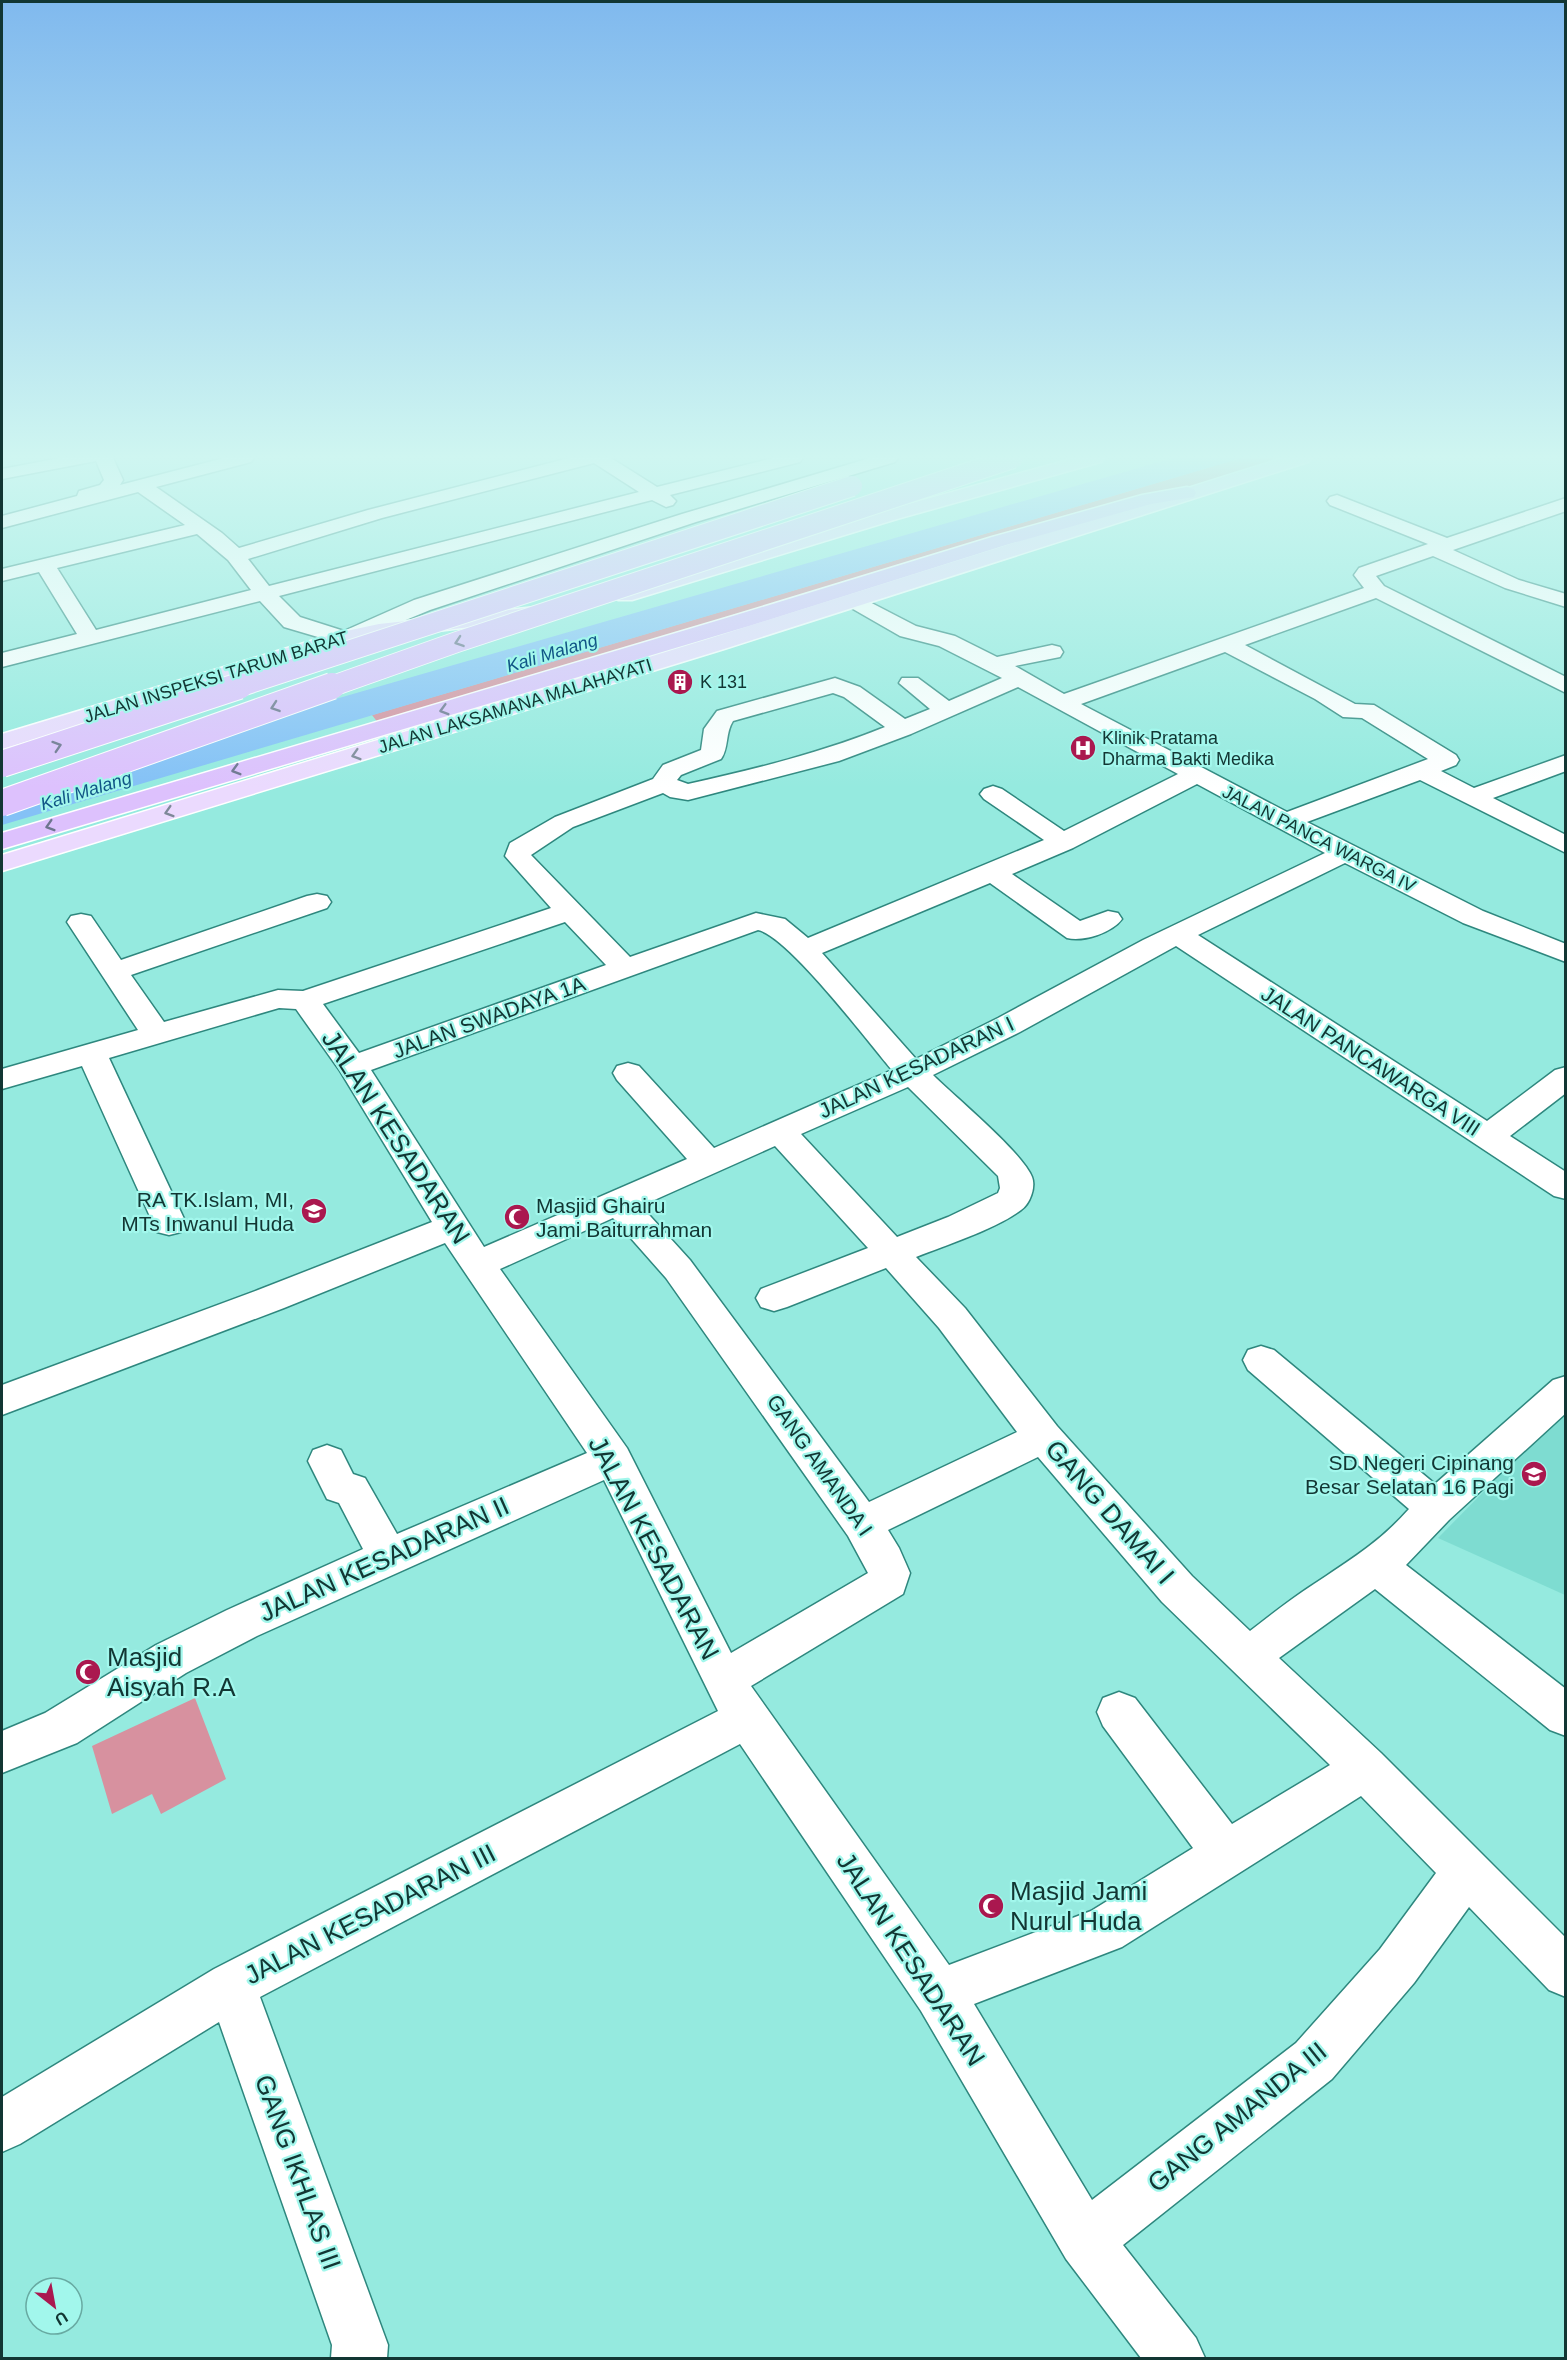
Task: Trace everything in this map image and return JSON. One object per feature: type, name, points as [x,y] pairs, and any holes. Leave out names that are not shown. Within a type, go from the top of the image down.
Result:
[{"type":"highway","points":[[2,764],[604,568]]},
{"type":"highway","points":[[2,803],[458,642],[681,568]]},
{"type":"highway","points":[[2,841],[911,568]]},
{"type":"main road","name":"JALAN INSPEKSI TARUM BARAT","points":[[2,742],[345,638],[379,631],[549,611],[630,594],[715,568]]},
{"type":"main road","name":"JALAN LAKSAMANA MALAHAYATI","points":[[2,863],[955,568]]},
{"type":"street","points":[[2,575],[32,568]]},
{"type":"street","points":[[47,568],[90,638]]},
{"type":"street","points":[[245,568],[264,593],[299,626],[345,638],[422,605],[535,568]]},
{"type":"street","points":[[2,660],[361,568]]},
{"type":"street","points":[[1378,568],[1364,575],[1377,590],[1566,686]]},
{"type":"street","points":[[1482,568],[1512,584],[1566,601]]},
{"type":"street","points":[[1062,703],[1377,590]]},
{"type":"street","name":"JALAN PANCA WARGA IV","points":[[853,601],[908,631],[947,641],[994,664],[1284,822],[1473,917],[1566,954]]},
{"type":"street","points":[[1225,644],[1323,694],[1351,712],[1366,710],[1447,760],[1284,822]]},
{"type":"street","points":[[994,664],[1052,652]]},
{"type":"street","points":[[665,783],[680,792],[688,792],[831,756],[903,729],[1021,678]]},
{"type":"street","points":[[910,683],[945,709]]},
{"type":"street","points":[[665,783],[665,776],[672,770],[712,754],[716,729],[725,716],[830,686],[852,692],[903,729]]},
{"type":"street","points":[[1473,797],[1566,762]]},
{"type":"street","points":[[1421,771],[1566,845]]},
{"type":"street","points":[[804,950],[1064,842],[1122,816],[1196,775]]},
{"type":"street","points":[[625,968],[526,866],[518,856],[519,849],[564,822],[665,783]]},
{"type":"street","points":[[993,794],[1064,842]]},
{"type":"street","name":"JALAN KESADARAN I","points":[[479,1264],[912,1073],[1009,1025],[1177,934],[1345,853]]},
{"type":"street","points":[[992,872],[1077,932],[1108,919]]},
{"type":"street","points":[[116,971],[317,902]]},
{"type":"street","points":[[2,1078],[278,999],[305,1000],[569,911]]},
{"type":"street","name":"JALAN SWADAYA 1A","points":[[353,1066],[756,921],[775,925],[804,950],[912,1073],[1010,1168],[1017,1178],[1017,1188],[1011,1200],[960,1226],[774,1298]]},
{"type":"street","points":[[81,922],[157,1035]]},
{"type":"street","name":"JALAN PANCAWARGA VIII","points":[[1177,934],[1385,1072],[1566,1188]]},
{"type":"street","name":"JALAN KESADARAN","points":[[305,1000],[353,1066],[452,1227],[613,1459],[735,1699],[939,1993],[1085,2240],[1176,2358]]},
{"type":"street","points":[[92,1053],[170,1223]]},
{"type":"street","points":[[628,1073],[709,1163]]},
{"type":"street","points":[[1488,1137],[1566,1077]]},
{"type":"street","name":"GANG DAMAI I","points":[[779,1130],[952,1318],[1043,1437],[1177,1589],[1250,1656],[1365,1768],[1566,1973]]},
{"type":"street","name":"GANG AMANDA I","points":[[619,1203],[678,1269],[862,1524],[885,1560],[889,1573],[888,1581],[882,1587],[735,1699]]},
{"type":"street","points":[[2,1400],[271,1299],[452,1227]]},
{"type":"street","points":[[1261,1360],[1435,1508]]},
{"type":"street","points":[[1250,1656],[1328,1597],[1377,1566],[1406,1541],[1435,1508],[1566,1390]]},
{"type":"street","points":[[862,1524],[1043,1437]]},
{"type":"street","name":"JALAN KESADARAN II","points":[[2,1752],[61,1728],[171,1659],[242,1623],[389,1559],[471,1519],[613,1459]]},
{"type":"street","points":[[327,1461],[341,1488],[351,1489],[389,1559]]},
{"type":"street","points":[[1377,1566],[1566,1716]]},
{"type":"street","name":"JALAN KESADARAN III","points":[[2,2126],[231,1986],[735,1699]]},
{"type":"street","points":[[1119,1712],[1226,1854]]},
{"type":"street","points":[[939,1993],[1105,1930],[1365,1768]]},
{"type":"street","name":"GANG AMANDA III","points":[[1085,2240],[1314,2061],[1397,1966],[1467,1870]]},
{"type":"street","name":"GANG IKHLAS III","points":[[231,1986],[360,2345],[359,2358]]},
{"type":"shaded area","points":[[869,568],[917,568],[382,728],[372,715]]},
{"type":"shaded area","name":"SD Negeri Cipinang Besar Selatan 16 Pagi","points":[[1565,1409],[1565,1595],[1438,1538]]},
{"type":"shaded area","points":[[195,1698],[226,1779],[161,1814],[152,1794],[112,1814],[92,1746]]},
{"type":"water","name":"Kali Malang","points":[[790,568],[869,568],[2,825],[2,795]]},
{"type":"place","name":"K 131","points":[[680,682]]},
{"type":"place","name":"Klinik Pratama Dharma Bakti Medika","points":[[1083,748]]},
{"type":"place","name":"RA TK.Islam, MI, MTs Inwanul Huda","points":[[314,1211]]},
{"type":"place","name":"Masjid Ghairu Jami Baiturrahman","points":[[517,1217]]},
{"type":"place","name":"SD Negeri Cipinang Besar Selatan 16 Pagi","points":[[1534,1474]]},
{"type":"place","name":"Masjid Aisyah R.A","points":[[88,1672]]},
{"type":"place","name":"Masjid Jami Nurul Huda","points":[[991,1906]]}]
